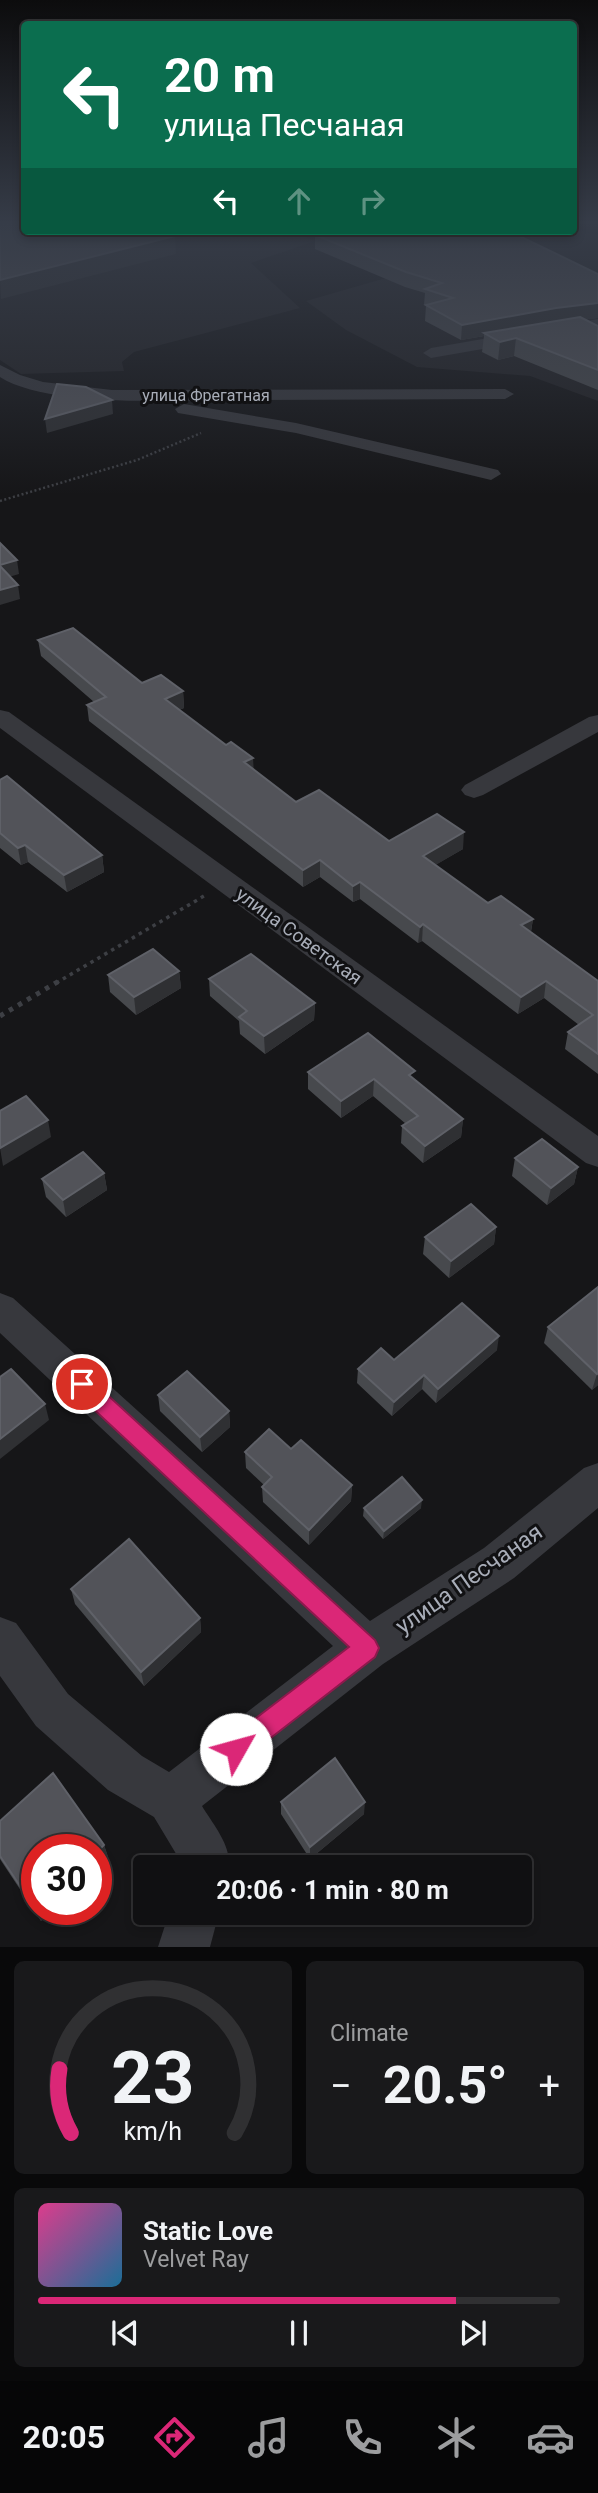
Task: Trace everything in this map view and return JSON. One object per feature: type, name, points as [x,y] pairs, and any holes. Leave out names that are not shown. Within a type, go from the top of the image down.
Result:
[{"type":"street","points":[[431,353],[598,324]]},
{"type":"street","name":"улица Фрегатная","points":[[0,370],[14,379],[42,387],[112,396],[505,394]]},
{"type":"street","points":[[112,396],[296,428],[491,474]]},
{"type":"street","name":"улица Советская","points":[[0,717],[598,1154]]},
{"type":"street","points":[[474,790],[598,722]]},
{"type":"street","points":[[0,1309],[367,1648]]},
{"type":"street","name":"улица Песчаная","points":[[171,1800],[367,1648],[499,1563],[598,1482]]},
{"type":"street","points":[[0,1639],[52,1710],[124,1773],[171,1800],[204,1855]]},
{"type":"street","points":[[183,1947],[192,1925]]},
{"type":"path","points":[[0,501],[137,460],[239,418]]},
{"type":"path","points":[[0,1016],[227,883]]},
{"type":"shaded area","points":[[0,313],[282,313],[134,352],[122,362],[124,371],[21,374],[0,360]]},
{"type":"shaded area","points":[[322,313],[598,313],[598,401],[530,376],[417,367],[346,330]]},
{"type":"building","points":[[440,313],[529,313],[462,325]]},
{"type":"building","points":[[580,317],[598,326],[598,370],[516,338],[500,342],[484,333]]},
{"type":"building","points":[[57,384],[86,387],[112,400],[45,419]]},
{"type":"building","points":[[0,543],[17,560],[0,565]]},
{"type":"building","points":[[0,566],[18,585],[0,590]]},
{"type":"building","points":[[73,628],[142,683],[161,675],[183,691],[165,699],[226,745],[231,742],[253,758],[244,762],[296,802],[319,790],[389,841],[437,814],[464,832],[423,856],[488,903],[501,896],[533,919],[521,925],[598,981],[598,1054],[568,1032],[593,1015],[546,981],[521,997],[423,924],[420,927],[360,882],[353,886],[320,860],[303,870],[87,705],[106,697],[38,640]]},
{"type":"building","points":[[7,776],[102,855],[64,875],[25,845],[18,848],[0,833],[0,780]]},
{"type":"building","points":[[153,949],[179,971],[134,997],[108,975]]},
{"type":"building","points":[[251,954],[315,1003],[264,1036],[239,1017],[247,1011],[209,979]]},
{"type":"building","points":[[368,1033],[415,1071],[409,1075],[463,1119],[425,1146],[402,1126],[418,1116],[374,1079],[341,1101],[308,1072]]},
{"type":"building","points":[[26,1096],[48,1120],[0,1148],[0,1111]]},
{"type":"building","points":[[542,1139],[578,1167],[551,1188],[515,1158]]},
{"type":"building","points":[[83,1152],[104,1173],[63,1200],[42,1179]]},
{"type":"building","points":[[471,1204],[496,1227],[451,1261],[425,1237]]},
{"type":"building","points":[[598,1287],[598,1373],[597,1374],[548,1327]]},
{"type":"building","points":[[462,1303],[499,1336],[438,1389],[424,1375],[394,1402],[358,1369],[381,1348],[394,1360]]},
{"type":"building","points":[[11,1369],[45,1404],[0,1439],[0,1377]]},
{"type":"building","points":[[187,1371],[229,1411],[200,1437],[158,1395]]},
{"type":"building","points":[[269,1429],[291,1449],[301,1440],[352,1485],[309,1530],[262,1487],[272,1477],[245,1452]]},
{"type":"building","points":[[402,1477],[422,1500],[384,1531],[364,1508]]},
{"type":"building","points":[[129,1539],[200,1618],[141,1672],[71,1589]]},
{"type":"building","points":[[335,1758],[365,1802],[310,1847],[281,1802]]},
{"type":"building","points":[[53,1773],[96,1834],[21,1834],[21,1888],[0,1856],[0,1821]]},
{"type":"route","points":[[82,1384],[367,1648],[236,1749]]}]
